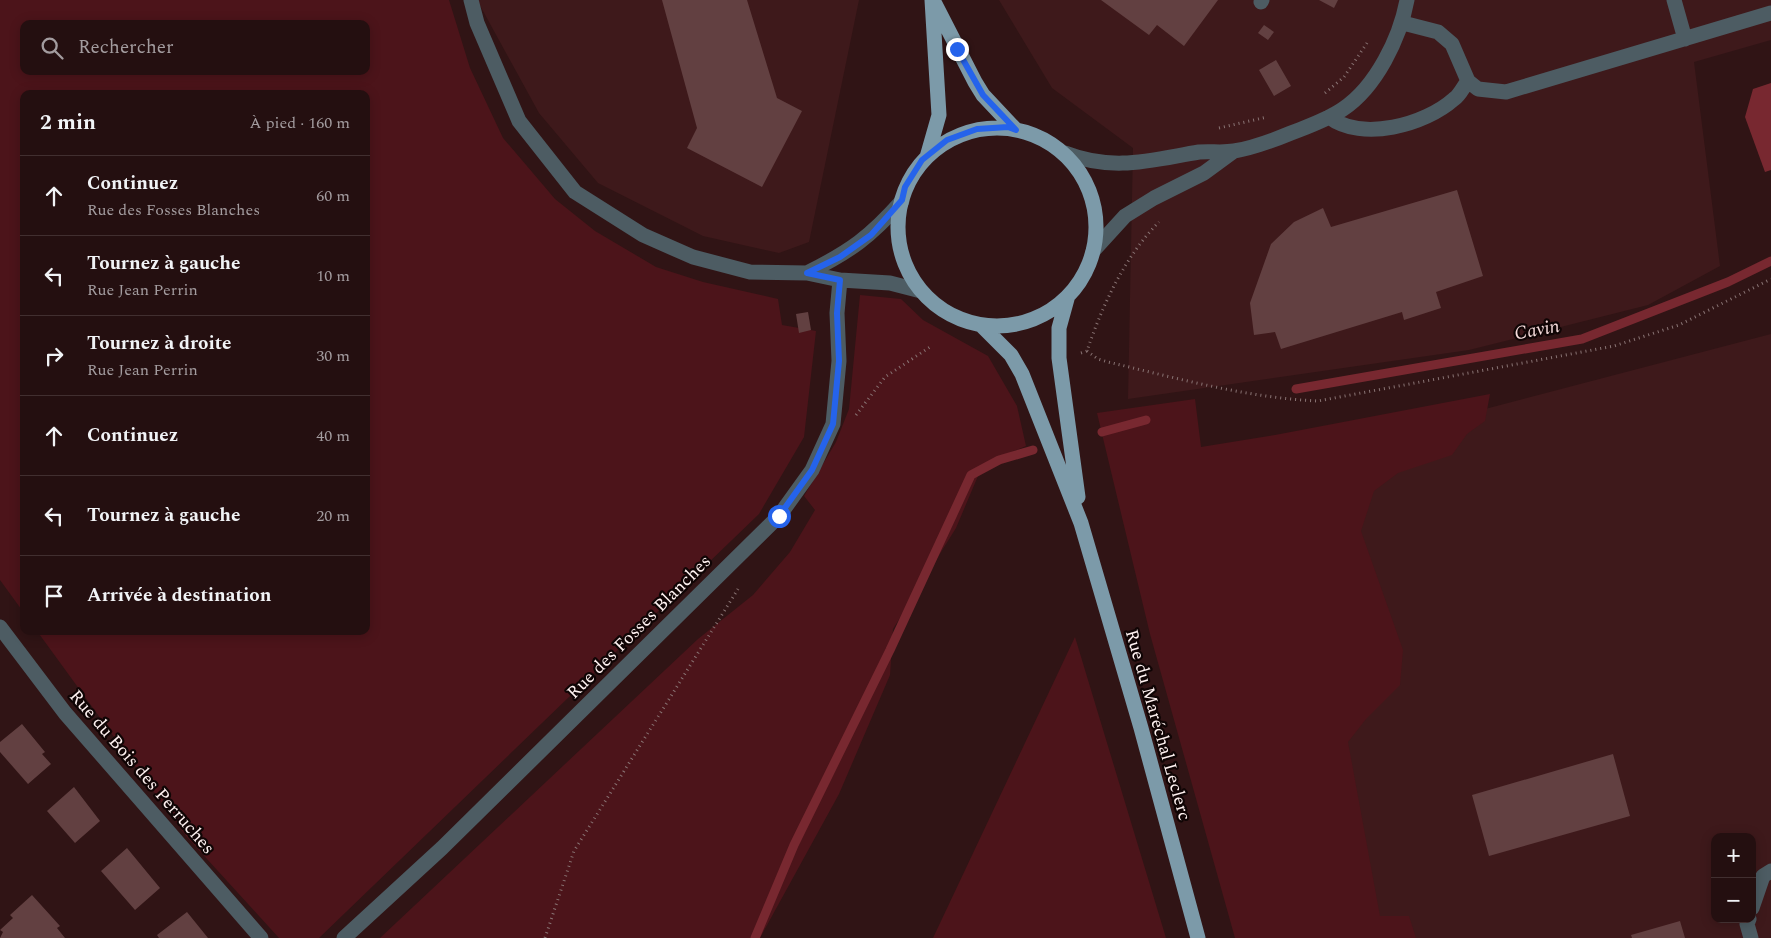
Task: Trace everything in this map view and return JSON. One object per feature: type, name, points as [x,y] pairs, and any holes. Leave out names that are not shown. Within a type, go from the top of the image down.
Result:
[{"type":"main road","points":[[933,0],[983,95],[1016,130]]},
{"type":"main road","points":[[926,157],[938,114],[933,0]]},
{"type":"main road","points":[[1008,127],[1039,136],[1066,154],[1085,179],[1095,209],[1096,240],[1087,271],[1067,299],[1039,318],[1005,327],[971,324],[940,310],[916,286],[901,255],[897,221],[905,187],[926,157],[947,140],[977,129],[1008,127]]},
{"type":"main road","name":"Rue du Maréchal Leclerc","points":[[1067,299],[1059,328],[1059,358],[1081,523]]},
{"type":"main road","name":"Rue du Maréchal Leclerc","points":[[981,325],[1011,355],[1022,374],[1081,523],[1141,728],[1198,938]]},
{"type":"street","points":[[471,0],[477,23],[519,120],[575,192],[643,236],[692,257],[750,272],[807,273],[840,280],[890,283],[921,291]]},
{"type":"street","points":[[1066,154],[1085,161],[1106,164],[1143,163],[1201,152],[1234,151],[1278,138],[1329,117],[1345,108],[1375,74],[1393,45],[1402,22],[1407,0]]},
{"type":"street","points":[[1674,0],[1685,39]]},
{"type":"street","points":[[1402,22],[1438,32],[1452,44],[1468,81],[1478,89],[1506,92],[1771,13]]},
{"type":"street","points":[[1329,117],[1360,130],[1401,127],[1438,111],[1455,99],[1468,81]]},
{"type":"street","points":[[1093,251],[1125,216],[1154,198],[1204,174],[1234,151]]},
{"type":"street","points":[[807,273],[840,257],[871,235],[902,200]]},
{"type":"street","name":"Rue des Fosses Blanches","points":[[344,938],[442,848],[779,516],[812,470],[833,424],[839,361],[837,300],[840,280]]},
{"type":"street","name":"Rue du Bois des Perruches","points":[[0,627],[65,713],[261,938]]},
{"type":"street","points":[[1756,896],[1763,876],[1771,871]]},
{"type":"street","points":[[1747,923],[1751,938]]},
{"type":"path","points":[[1319,98],[1344,77],[1369,40]]},
{"type":"path","points":[[1212,129],[1271,116]]},
{"type":"path","points":[[1087,351],[1093,333],[1126,263],[1138,245],[1163,218]]},
{"type":"path","points":[[1087,351],[1098,359],[1108,362],[1219,388],[1250,392],[1280,399],[1318,401],[1614,346],[1679,325],[1771,279]]},
{"type":"path","points":[[852,420],[885,377],[930,347]]},
{"type":"path","points":[[1079,353],[1087,351]]},
{"type":"path","points":[[545,938],[574,851],[739,587]]},
{"type":"shaded area","points":[[0,0],[449,0],[470,68],[503,138],[555,199],[595,231],[656,267],[703,282],[778,299],[782,325],[816,331],[804,437],[759,514],[319,938],[279,938],[186,836],[40,635],[370,635],[370,90],[20,90],[20,608],[0,580]]},
{"type":"shaded area","points":[[477,0],[859,0],[809,242],[779,253],[703,236],[598,183],[539,113]]},
{"type":"shaded area","points":[[999,0],[1771,0],[1771,40],[1694,62],[1720,266],[1648,305],[1469,350],[1128,399],[1133,148],[1052,88]]},
{"type":"shaded area","points":[[1771,83],[1771,170],[1765,172],[1745,117],[1753,89]]},
{"type":"shaded area","points":[[860,295],[901,299],[923,320],[988,356],[1017,406],[1026,446],[983,464],[956,528],[893,629],[890,675],[839,794],[760,938],[380,938],[698,639],[753,595],[790,552],[815,510],[804,496],[836,442],[849,409]]},
{"type":"shaded area","points":[[1771,334],[1771,938],[1273,938],[1371,439]]},
{"type":"shaded area","points":[[1490,394],[1485,421],[1467,434],[1452,455],[1398,473],[1374,491],[1361,531],[1403,650],[1400,685],[1366,719],[1348,742],[1380,916],[1409,916],[1416,938],[1235,938],[1150,634],[1097,413],[1195,399],[1201,447],[1275,435]]},
{"type":"shaded area","points":[[1075,637],[1166,938],[933,938]]},
{"type":"building","points":[[662,0],[747,0],[777,98],[802,111],[762,187],[687,148],[697,128]]},
{"type":"building","points":[[1101,0],[1218,0],[1184,46],[1157,25],[1149,35]]},
{"type":"building","points":[[1319,0],[1338,0],[1334,8]]},
{"type":"building","points":[[1264,25],[1274,32],[1268,40],[1258,33]]},
{"type":"building","points":[[1276,60],[1291,86],[1274,96],[1259,70]]},
{"type":"building","points":[[1457,190],[1483,276],[1436,292],[1441,308],[1404,320],[1402,312],[1281,349],[1275,332],[1254,335],[1250,303],[1271,244],[1294,222],[1323,208],[1331,227]]},
{"type":"building","points":[[808,312],[811,330],[799,333],[796,314]]},
{"type":"building","points":[[22,724],[45,752],[42,754],[51,764],[28,784],[0,752],[0,742]]},
{"type":"building","points":[[1613,754],[1630,816],[1489,856],[1472,795]]},
{"type":"building","points":[[74,787],[100,821],[75,843],[47,811]]},
{"type":"building","points":[[127,848],[160,888],[135,910],[101,871]]},
{"type":"building","points":[[32,895],[60,926],[57,928],[65,938],[0,938],[3,932],[0,930],[13,918],[10,915]]},
{"type":"building","points":[[187,912],[208,938],[159,938],[157,935]]},
{"type":"building","points":[[1680,921],[1685,938],[1632,938],[1631,935]]},
{"type":"waterway","name":"Cavin","points":[[1296,389],[1582,339],[1728,282],[1771,261]]},
{"type":"waterway","name":"Cavin","points":[[1102,432],[1146,420]]},
{"type":"waterway","points":[[755,938],[794,845],[890,650],[971,475],[999,460],[1033,450]]},
{"type":"route","points":[[779,516],[812,470],[833,424],[839,361],[837,293],[840,280],[807,273],[840,257],[871,235],[902,200],[905,187],[922,160],[947,140],[977,129],[1008,127],[1016,130],[983,95],[957,49]]}]
